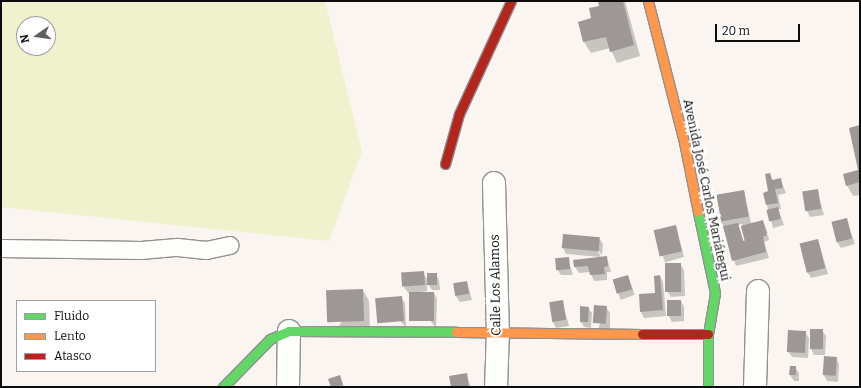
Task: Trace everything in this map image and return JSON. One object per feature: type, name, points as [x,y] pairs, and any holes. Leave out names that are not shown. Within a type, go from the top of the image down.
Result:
[{"type":"street","points":[[445,164],[460,114],[511,1]]},
{"type":"street","name":"Avenida José Carlos Mariátegui","points":[[648,1],[684,142],[715,293],[708,334],[708,387]]},
{"type":"street","name":"Calle Los Alamos","points":[[494,183],[498,331],[496,387]]},
{"type":"street","points":[[755,387],[758,291]]},
{"type":"street","points":[[224,387],[270,339],[288,331],[498,331],[708,334]]},
{"type":"street","points":[[288,331],[288,387]]},
{"type":"lane","points":[[1,248],[141,250],[177,247],[206,250],[229,245]]},
{"type":"green space","points":[[1,1],[325,1],[362,151],[329,241],[1,207]]},
{"type":"building","points":[[598,1],[623,1],[634,45],[610,52],[606,37],[583,42],[578,22],[591,18],[589,8],[599,6]]},
{"type":"building","points":[[860,125],[860,182],[846,186],[843,174],[858,170],[849,128]]},
{"type":"building","points":[[770,173],[772,180],[781,178],[783,188],[775,189],[778,203],[766,205],[763,193],[768,191],[765,174]]},
{"type":"building","points":[[818,189],[821,209],[805,211],[802,192]]},
{"type":"building","points":[[744,190],[749,217],[721,221],[716,195]]},
{"type":"building","points":[[778,207],[781,219],[769,222],[766,210]]},
{"type":"building","points":[[847,218],[852,238],[837,242],[831,222]]},
{"type":"building","points":[[763,220],[767,235],[745,241],[741,226]]},
{"type":"building","points":[[738,223],[743,241],[763,236],[766,252],[732,261],[723,226]]},
{"type":"building","points":[[676,225],[682,251],[660,256],[654,230]]},
{"type":"building","points":[[563,234],[600,237],[599,251],[562,248]]},
{"type":"building","points":[[818,239],[825,268],[807,273],[800,244]]},
{"type":"building","points":[[607,256],[608,266],[604,267],[605,274],[590,275],[588,266],[574,267],[573,260]]},
{"type":"building","points":[[569,257],[570,269],[556,270],[555,258]]},
{"type":"building","points":[[665,263],[681,263],[681,292],[665,292]]},
{"type":"building","points":[[424,271],[425,285],[402,287],[401,273]]},
{"type":"building","points":[[427,273],[437,273],[437,285],[427,285]]},
{"type":"building","points":[[628,275],[632,289],[617,294],[613,279]]},
{"type":"building","points":[[660,275],[663,310],[640,312],[639,294],[655,293],[654,276]]},
{"type":"building","points":[[467,281],[469,294],[455,296],[453,283]]},
{"type":"building","points":[[363,289],[364,321],[327,322],[326,290]]},
{"type":"building","points":[[409,292],[434,292],[434,321],[409,321]]},
{"type":"building","points":[[402,296],[404,321],[377,323],[375,298]]},
{"type":"building","points":[[563,300],[566,320],[552,322],[549,302]]},
{"type":"building","points":[[667,300],[681,300],[681,316],[667,316]]},
{"type":"building","points":[[594,305],[607,306],[606,324],[593,323]]},
{"type":"building","points":[[580,306],[589,307],[588,322],[580,322]]},
{"type":"building","points":[[810,329],[823,329],[823,349],[810,349]]},
{"type":"building","points":[[788,330],[806,331],[805,353],[787,352]]},
{"type":"building","points":[[824,356],[837,357],[836,376],[823,375]]},
{"type":"building","points":[[790,366],[796,366],[796,375],[789,375]]},
{"type":"building","points":[[467,373],[469,387],[451,387],[449,376]]},
{"type":"building","points":[[340,375],[343,385],[331,387],[328,379]]},
{"type":"traffic: fast","points":[[698,212],[715,293],[708,334],[708,387]]},
{"type":"traffic: fast","points":[[223,387],[270,339],[289,331],[456,332]]},
{"type":"traffic: slow","points":[[648,1],[684,142],[698,212]]},
{"type":"traffic: slow","points":[[456,332],[642,334]]},
{"type":"traffic: jam","points":[[445,164],[459,114],[511,1]]},
{"type":"traffic: jam","points":[[642,334],[708,334]]}]
